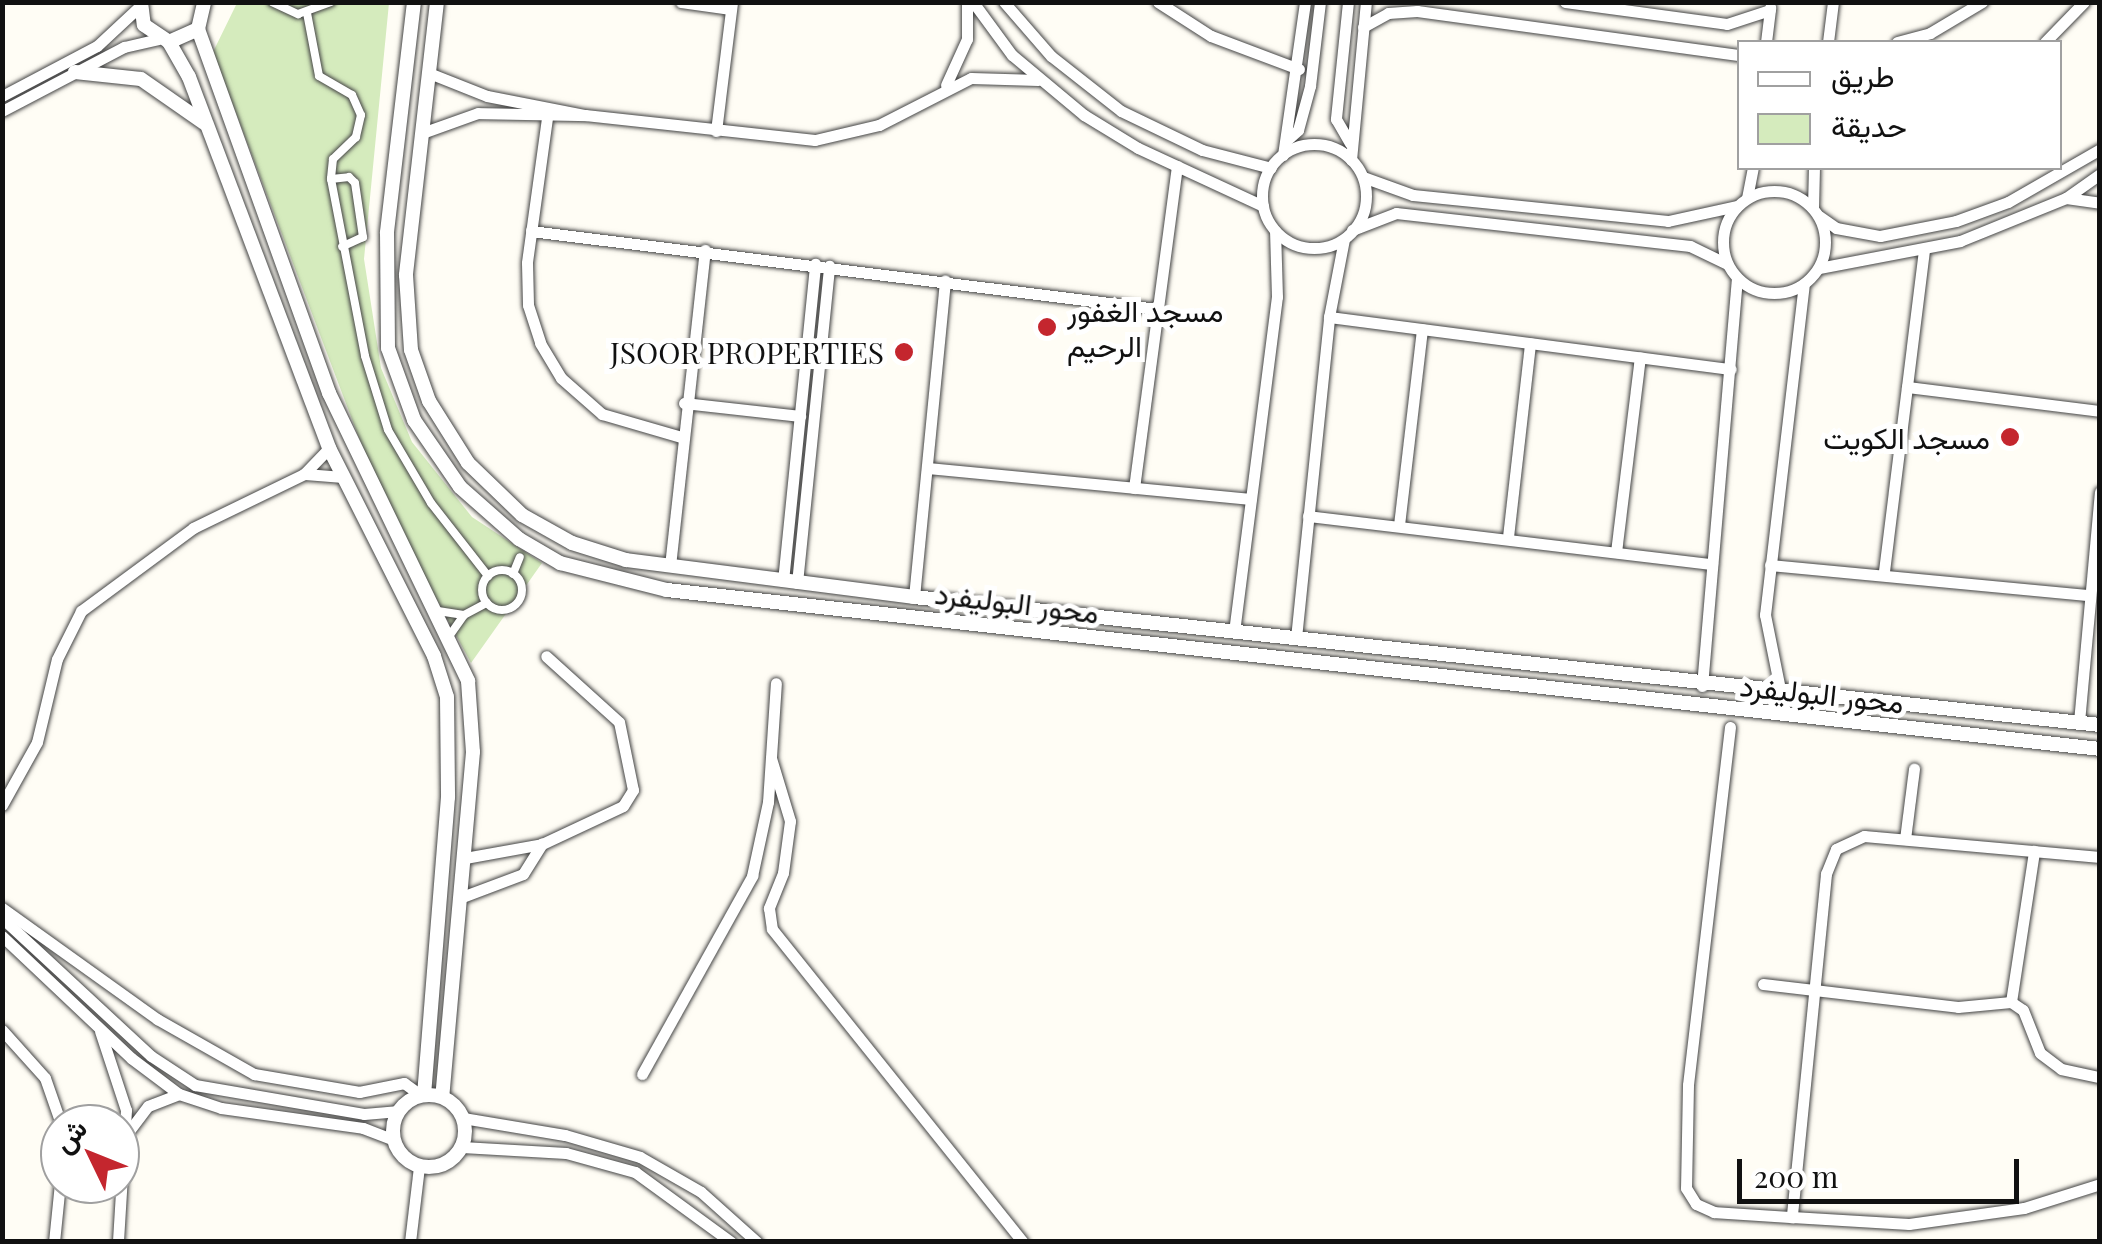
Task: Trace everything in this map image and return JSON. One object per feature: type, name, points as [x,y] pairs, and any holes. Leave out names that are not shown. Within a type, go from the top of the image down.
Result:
[{"type":"street","points":[[272,2],[307,13],[331,2]]},
{"type":"street","name":"محور البوليفرد","points":[[414,2],[386,233],[388,348],[414,420],[460,487],[519,539],[560,563],[686,592],[2100,749]]},
{"type":"street","name":"محور البوليفرد","points":[[438,2],[405,313],[416,368],[437,416],[480,476],[538,526],[608,556],[914,598],[1702,686],[2100,725]]},
{"type":"street","points":[[681,2],[731,6],[716,130]]},
{"type":"street","points":[[970,2],[1038,80],[1111,134],[1263,206]]},
{"type":"street","points":[[946,85],[967,39],[970,2]]},
{"type":"street","points":[[1004,2],[1051,56],[1121,111],[1188,144],[1271,168]]},
{"type":"street","points":[[1158,2],[1210,36],[1299,70]]},
{"type":"street","points":[[1283,155],[1299,70],[1305,2]]},
{"type":"street","points":[[1286,140],[1298,130],[1310,86],[1320,2]]},
{"type":"street","points":[[1348,2],[1336,119],[1350,143]]},
{"type":"street","points":[[1296,638],[1329,317],[1348,235],[1366,205],[1363,177],[1351,160],[1350,143],[1366,2]]},
{"type":"street","points":[[1565,2],[1727,24],[1770,6],[1766,40]]},
{"type":"street","points":[[1828,40],[1833,2]]},
{"type":"street","points":[[1904,40],[1930,33],[1982,2]]},
{"type":"street","points":[[2048,40],[2084,2]]},
{"type":"street","points":[[140,4],[144,25],[163,40],[207,127],[329,448],[434,656],[446,696],[448,797],[423,1095]]},
{"type":"street","points":[[2,96],[97,46],[140,4]]},
{"type":"street","points":[[207,5],[198,28],[329,393],[450,635],[468,681],[474,726],[466,858],[442,1097]]},
{"type":"street","points":[[1362,27],[1388,13],[1417,10],[1737,55]]},
{"type":"street","points":[[307,13],[319,76],[352,95],[361,115],[356,137],[333,159],[331,179],[342,246],[388,430],[431,503],[488,576]]},
{"type":"street","points":[[2,111],[124,46],[163,40],[198,28]]},
{"type":"street","points":[[75,72],[141,79],[170,93],[207,127]]},
{"type":"street","points":[[429,72],[487,96],[585,116],[782,138],[848,135],[879,125],[946,85],[993,76],[1038,80]]},
{"type":"street","points":[[422,134],[478,113],[546,118],[585,116]]},
{"type":"street","points":[[546,118],[532,232],[528,305],[560,378],[602,414],[681,437]]},
{"type":"street","points":[[1234,632],[1276,297],[1275,231],[1263,206],[1271,168],[1283,155],[1313,144],[1351,160]]},
{"type":"street","points":[[1363,177],[1413,195],[1668,221],[1789,193],[1836,228],[1880,236],[1956,221],[2008,202],[2100,148]]},
{"type":"street","points":[[1134,488],[1177,166]]},
{"type":"street","points":[[1727,264],[1724,227],[1742,202],[1752,170]]},
{"type":"street","points":[[1275,231],[1302,247],[1348,235],[1396,212],[1690,246],[1727,264],[1737,278],[1762,292],[1804,284],[1819,268],[1826,242],[1816,212],[1814,170]]},
{"type":"street","points":[[1819,268],[1924,252],[2066,198],[2100,174]]},
{"type":"street","points":[[331,179],[349,176],[355,183],[363,237],[342,246]]},
{"type":"street","points":[[2066,198],[2100,203]]},
{"type":"street","points":[[532,232],[705,250],[1157,309]]},
{"type":"street","points":[[670,566],[684,402],[705,250]]},
{"type":"street","points":[[1884,571],[1924,252]]},
{"type":"street","points":[[790,582],[800,416],[815,264]]},
{"type":"street","points":[[790,582],[829,266]]},
{"type":"street","points":[[1702,686],[1737,278]]},
{"type":"street","points":[[914,598],[946,281]]},
{"type":"street","points":[[1781,694],[1765,631],[1804,284]]},
{"type":"street","points":[[1329,317],[1730,368]]},
{"type":"street","points":[[1399,525],[1422,329]]},
{"type":"street","points":[[1508,538],[1530,343]]},
{"type":"street","points":[[1616,552],[1640,357]]},
{"type":"street","points":[[1907,386],[2100,411]]},
{"type":"street","points":[[684,402],[800,416]]},
{"type":"street","points":[[2,805],[37,742],[56,658],[80,610],[192,528],[304,474],[329,448]]},
{"type":"street","points":[[928,468],[1251,499]]},
{"type":"street","points":[[304,474],[344,477]]},
{"type":"street","points":[[2079,722],[2087,595],[2100,492]]},
{"type":"street","points":[[1308,516],[1712,564]]},
{"type":"street","points":[[450,635],[464,615],[487,604],[504,610],[516,604],[522,592],[514,574],[520,557]]},
{"type":"street","points":[[1770,564],[1884,571],[2087,595]]},
{"type":"street","points":[[488,576],[514,574]]},
{"type":"street","points":[[487,604],[482,592],[488,576]]},
{"type":"street","points":[[438,612],[464,615]]},
{"type":"street","points":[[466,858],[542,844],[623,806],[634,780],[619,722],[546,656]]},
{"type":"street","points":[[642,1074],[752,876],[771,758],[776,683]]},
{"type":"street","points":[[1730,728],[1688,1084],[1685,1178],[1690,1197],[1704,1210],[1909,1224],[2024,1208],[2100,1184]]},
{"type":"street","points":[[771,758],[790,820],[783,873],[769,908],[772,929],[1023,1242]]},
{"type":"street","points":[[1904,839],[1914,769]]},
{"type":"street","points":[[1792,1217],[1830,858],[1853,838],[2100,857]]},
{"type":"street","points":[[462,897],[523,874],[542,844]]},
{"type":"street","points":[[2011,1002],[2034,851]]},
{"type":"street","points":[[2,908],[157,1018],[254,1074],[359,1092],[404,1083],[423,1095],[442,1097],[463,1118],[565,1135],[640,1157],[701,1192],[758,1242]]},
{"type":"street","points":[[2,918],[151,1056],[196,1085],[364,1114],[399,1111],[423,1095]]},
{"type":"street","points":[[2,936],[180,1094],[221,1108],[362,1128],[394,1140],[419,1166]]},
{"type":"street","points":[[1763,984],[1958,1007],[2011,1002],[2024,1010],[2040,1053],[2061,1068],[2100,1077]]},
{"type":"street","points":[[97,1024],[122,1088],[124,1104]]},
{"type":"street","points":[[2,1030],[45,1078],[54,1104]]},
{"type":"street","points":[[427,1051],[449,1053]]},
{"type":"street","points":[[140,1117],[148,1106],[180,1094]]},
{"type":"street","points":[[394,1140],[399,1111]]},
{"type":"street","points":[[419,1166],[444,1164],[462,1147],[463,1118]]},
{"type":"street","points":[[462,1147],[566,1153],[635,1172],[668,1190],[731,1242]]},
{"type":"street","points":[[410,1242],[419,1166]]},
{"type":"street","points":[[54,1242],[58,1204]]},
{"type":"street","points":[[118,1242],[121,1204]]},
{"type":"green space","points":[[237,3],[389,3],[364,259],[381,368],[412,442],[472,517],[542,563],[471,663],[381,496],[213,52]]},
{"type":"place","name":"مسجد الغفور الرحيم","points":[[1047,327]]},
{"type":"place","name":"JSOOR PROPERTIES","points":[[904,352]]},
{"type":"place","name":"مسجد الكويت","points":[[2010,437]]}]
